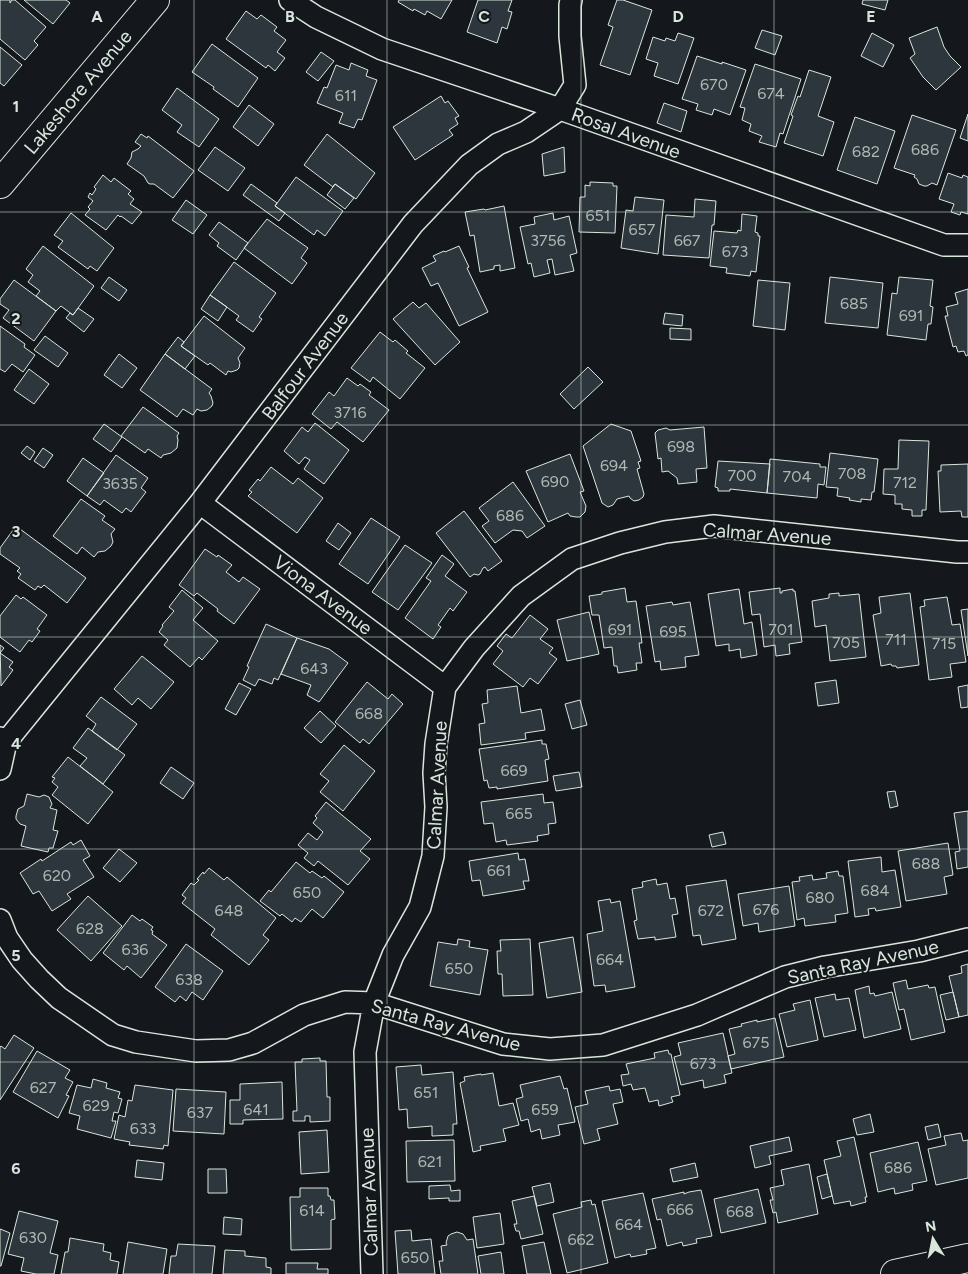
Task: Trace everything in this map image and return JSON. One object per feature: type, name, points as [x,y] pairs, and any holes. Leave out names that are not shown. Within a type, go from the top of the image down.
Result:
[{"type":"street","name":"Lakeshore Avenue","points":[[2,177],[155,0]]},
{"type":"street","name":"Rosal Avenue","points":[[290,0],[316,18],[382,49],[560,109],[944,246],[968,245]]},
{"type":"street","name":"Balfour Avenue","points":[[3,740],[200,503],[413,224],[469,165],[498,144],[526,132],[560,109],[575,85],[570,36],[571,0]]},
{"type":"street","name":"Viona Avenue","points":[[200,503],[445,686]]},
{"type":"street","name":"Calmar Avenue","points":[[372,1274],[365,1052],[374,1003],[393,955],[420,907],[434,856],[436,807],[434,763],[445,686],[474,648],[521,596],[572,559],[620,543],[665,532],[714,526],[968,552]]},
{"type":"street","points":[[0,769],[3,740]]},
{"type":"street","name":"Santa Ray Avenue","points":[[0,920],[7,938],[22,960],[39,979],[59,998],[113,1035],[136,1042],[196,1051],[229,1050],[253,1043],[304,1015],[345,1002],[374,1003],[503,1044],[550,1049],[603,1046],[697,1015],[785,977],[824,967],[918,951],[968,938]]},
{"type":"street","points":[[895,1274],[968,1258]]},
{"type":"building","points":[[0,0],[10,0],[10,3],[12,0],[15,0],[46,27],[34,41],[38,45],[25,60],[0,39]]},
{"type":"building","points":[[24,0],[66,0],[70,3],[53,24]]},
{"type":"building","points":[[399,0],[452,0],[441,19],[427,11],[425,15],[414,9],[413,11],[398,2]]},
{"type":"building","points":[[478,0],[512,0],[508,11],[512,12],[507,29],[502,27],[497,43],[467,32]]},
{"type":"building","points":[[617,0],[623,0],[652,10],[630,75],[600,65],[613,27],[608,25]]},
{"type":"building","points":[[863,0],[888,0],[885,10],[862,4]]},
{"type":"building","points":[[246,11],[257,19],[261,15],[277,27],[274,31],[286,40],[277,52],[285,58],[275,71],[268,65],[266,68],[226,39]]},
{"type":"building","points":[[937,27],[944,47],[961,67],[936,90],[923,77],[910,58],[915,54],[909,38]]},
{"type":"building","points":[[762,30],[782,36],[775,55],[755,48]]},
{"type":"building","points":[[678,33],[694,38],[678,84],[654,76],[658,63],[646,59],[653,37],[665,41],[666,38],[675,41]]},
{"type":"building","points":[[872,33],[894,45],[883,67],[861,56]]},
{"type":"building","points":[[212,44],[258,78],[238,107],[192,72]]},
{"type":"building","points":[[0,47],[22,65],[4,86],[0,83]]},
{"type":"building","points":[[321,52],[334,61],[318,81],[306,72]]},
{"type":"building","points":[[697,56],[746,70],[730,115],[714,109],[712,115],[696,110],[698,104],[682,99]]},
{"type":"building","points":[[351,63],[368,70],[366,76],[377,80],[362,120],[358,119],[354,128],[339,123],[343,113],[317,103],[324,87],[327,88],[336,65],[349,70]]},
{"type":"building","points":[[755,64],[801,79],[783,134],[780,133],[776,147],[759,142],[762,136],[749,131],[751,124],[742,120],[745,108],[740,107]]},
{"type":"building","points":[[809,70],[831,77],[818,116],[834,122],[823,156],[784,143],[793,116],[791,115],[798,96],[800,97]]},
{"type":"building","points":[[177,88],[219,119],[199,147],[177,132],[182,125],[162,110]]},
{"type":"building","points":[[441,96],[445,103],[448,101],[459,116],[455,118],[458,124],[449,130],[453,135],[415,160],[393,127]]},
{"type":"building","points":[[664,103],[687,111],[681,132],[657,123]]},
{"type":"building","points":[[249,105],[274,124],[258,146],[233,127]]},
{"type":"building","points":[[968,114],[968,141],[960,138]]},
{"type":"building","points":[[912,115],[956,130],[937,185],[932,183],[924,186],[919,184],[914,177],[915,175],[894,168]]},
{"type":"building","points":[[855,117],[895,131],[877,184],[837,170]]},
{"type":"building","points":[[141,134],[147,138],[148,136],[194,171],[173,198],[154,184],[148,183],[144,176],[127,164],[132,152],[141,146],[135,142]]},
{"type":"building","points":[[327,134],[375,173],[356,199],[335,184],[333,187],[304,165]]},
{"type":"building","points":[[215,147],[245,168],[228,191],[198,170]]},
{"type":"building","points":[[564,147],[565,172],[544,176],[542,154]]},
{"type":"building","points":[[948,173],[962,178],[963,175],[968,177],[968,214],[961,212],[960,215],[951,212],[954,204],[939,199]]},
{"type":"building","points":[[103,175],[111,182],[114,178],[131,191],[128,194],[134,199],[130,204],[142,212],[132,224],[118,215],[106,230],[85,215],[93,201],[88,197],[90,193],[92,195],[96,189],[94,187]]},
{"type":"building","points":[[296,177],[343,211],[325,236],[317,230],[314,235],[275,206]]},
{"type":"building","points":[[590,182],[613,183],[613,186],[617,186],[615,233],[579,232],[580,197],[585,197],[585,185],[590,186]]},
{"type":"building","points":[[251,184],[277,203],[275,206],[285,213],[279,221],[243,195]]},
{"type":"building","points":[[335,184],[354,198],[345,209],[327,195]]},
{"type":"building","points":[[635,197],[664,200],[658,254],[621,248],[626,210],[633,211]]},
{"type":"building","points":[[695,199],[716,201],[709,258],[663,255],[666,215],[694,217]]},
{"type":"building","points":[[186,200],[207,215],[193,234],[172,220]]},
{"type":"building","points":[[504,206],[515,268],[500,271],[500,265],[494,266],[494,269],[480,272],[474,235],[470,236],[465,212]]},
{"type":"building","points":[[71,213],[114,248],[97,271],[90,266],[88,269],[58,247],[63,241],[54,235]]},
{"type":"building","points":[[553,213],[554,220],[569,216],[577,253],[570,255],[574,271],[555,275],[552,259],[547,260],[550,273],[534,277],[531,263],[528,264],[520,227],[535,224],[534,217]]},
{"type":"building","points":[[742,214],[757,216],[755,232],[760,236],[756,272],[751,271],[750,276],[726,273],[727,268],[710,266],[714,231],[737,233],[738,230],[741,231]]},
{"type":"building","points":[[267,219],[308,248],[301,258],[307,263],[292,284],[244,248]]},
{"type":"building","points":[[219,222],[248,243],[236,260],[217,246],[219,243],[209,235]]},
{"type":"building","points":[[43,246],[94,286],[73,315],[61,306],[56,311],[36,296],[40,291],[28,282],[33,275],[26,269]]},
{"type":"building","points":[[459,246],[469,267],[467,268],[488,312],[459,326],[438,283],[431,286],[422,268],[436,261],[433,256]]},
{"type":"building","points":[[234,262],[276,293],[259,317],[262,319],[253,332],[236,320],[239,316],[210,295]]},
{"type":"building","points":[[109,277],[127,290],[119,301],[101,288]]},
{"type":"building","points":[[830,277],[883,283],[878,328],[825,323]]},
{"type":"building","points":[[899,277],[933,280],[930,306],[933,307],[931,324],[928,324],[926,340],[887,335],[892,293],[897,294]]},
{"type":"building","points":[[14,280],[56,311],[34,341],[3,318],[9,310],[0,304],[0,299]]},
{"type":"building","points":[[758,280],[790,283],[785,330],[753,326]]},
{"type":"building","points":[[968,289],[968,355],[966,356],[964,351],[958,352],[956,346],[953,347],[945,316],[948,316],[946,307],[958,304],[955,293]]},
{"type":"building","points":[[210,295],[227,307],[218,321],[201,309]]},
{"type":"building","points":[[413,302],[419,308],[426,303],[460,342],[435,365],[393,319]]},
{"type":"building","points":[[78,308],[94,319],[84,332],[66,318],[70,313],[73,315]]},
{"type":"building","points":[[665,313],[683,315],[682,326],[663,324]]},
{"type":"building","points":[[204,316],[245,348],[238,358],[240,363],[237,370],[228,371],[226,375],[181,346]]},
{"type":"building","points":[[0,326],[25,344],[24,347],[35,355],[23,372],[12,364],[5,372],[0,369]]},
{"type":"building","points":[[670,328],[691,329],[691,340],[670,339]]},
{"type":"building","points":[[380,332],[393,342],[395,340],[408,351],[406,353],[425,368],[400,399],[373,377],[370,382],[351,368]]},
{"type":"building","points":[[45,336],[68,353],[58,367],[34,350]]},
{"type":"building","points":[[178,337],[184,342],[181,346],[195,356],[185,369],[165,354]]},
{"type":"building","points":[[119,354],[137,368],[122,388],[104,375]]},
{"type":"building","points":[[165,354],[212,389],[209,393],[213,403],[212,406],[207,410],[201,411],[197,409],[193,415],[183,409],[177,417],[140,390]]},
{"type":"building","points":[[588,367],[603,382],[574,409],[560,394]]},
{"type":"building","points":[[29,369],[49,384],[34,404],[14,390]]},
{"type":"building","points":[[347,378],[371,392],[369,395],[389,410],[363,442],[337,422],[331,429],[312,414],[329,392],[334,396]]},
{"type":"building","points":[[143,407],[179,433],[177,436],[177,448],[161,458],[148,449],[145,453],[121,436]]},
{"type":"building","points":[[315,423],[349,450],[324,484],[304,469],[310,460],[305,457],[299,464],[284,451],[302,427],[308,432]]},
{"type":"building","points":[[104,424],[122,437],[111,452],[93,439]]},
{"type":"building","points":[[611,424],[631,431],[641,461],[638,462],[640,468],[637,469],[644,494],[639,500],[634,501],[629,496],[617,499],[613,505],[608,507],[602,503],[583,446]]},
{"type":"building","points":[[704,427],[707,468],[696,469],[697,482],[678,484],[677,478],[668,471],[662,472],[661,458],[658,459],[655,433],[666,428],[670,430]]},
{"type":"building","points":[[899,440],[929,441],[926,510],[922,510],[922,516],[912,516],[912,510],[902,509],[902,504],[895,504],[895,495],[883,494],[884,469],[898,469]]},
{"type":"building","points":[[27,446],[35,452],[30,460],[21,453]]},
{"type":"building","points":[[43,448],[53,455],[44,468],[34,461]]},
{"type":"building","points":[[830,453],[878,459],[874,492],[872,492],[871,500],[861,499],[861,502],[849,500],[850,498],[837,496],[838,488],[826,487]]},
{"type":"building","points":[[570,454],[584,491],[580,492],[586,506],[585,512],[580,517],[570,516],[568,513],[548,522],[526,471]]},
{"type":"building","points":[[116,455],[148,478],[141,488],[146,492],[131,512],[126,508],[122,513],[104,500],[100,505],[87,496]]},
{"type":"building","points":[[83,458],[104,473],[87,496],[67,481]]},
{"type":"building","points":[[770,459],[820,464],[820,467],[826,467],[824,485],[818,484],[817,498],[767,493]]},
{"type":"building","points":[[718,461],[770,464],[767,493],[730,489],[730,491],[718,491],[718,488],[715,487]]},
{"type":"building","points":[[968,464],[968,517],[962,517],[961,511],[940,512],[938,471],[941,471],[941,465]]},
{"type":"building","points":[[271,467],[293,484],[298,478],[323,498],[297,533],[248,496],[252,492],[249,490],[258,479],[260,481]]},
{"type":"building","points":[[513,482],[545,526],[527,538],[522,531],[513,530],[495,543],[482,526],[489,521],[479,508]]},
{"type":"building","points":[[81,499],[105,516],[102,520],[115,529],[111,534],[113,542],[111,546],[105,551],[98,552],[94,557],[82,547],[77,554],[53,536]]},
{"type":"building","points":[[464,511],[502,561],[488,571],[485,567],[480,574],[474,574],[470,577],[436,533]]},
{"type":"building","points":[[371,518],[400,537],[368,584],[339,564]]},
{"type":"building","points":[[338,523],[351,533],[339,550],[326,541]]},
{"type":"building","points":[[16,526],[86,578],[67,603],[44,585],[41,588],[38,586],[35,590],[18,578],[21,574],[17,571],[20,568],[0,554],[0,548]]},
{"type":"building","points":[[405,545],[432,563],[398,610],[372,592]]},
{"type":"building","points":[[205,549],[232,565],[226,572],[239,582],[243,577],[260,589],[234,624],[197,593],[194,596],[179,585]]},
{"type":"building","points":[[442,555],[454,564],[445,576],[467,592],[453,611],[450,608],[438,625],[441,627],[433,639],[405,618],[431,581],[426,578]]},
{"type":"building","points":[[625,588],[627,602],[636,601],[642,643],[639,643],[642,663],[636,663],[637,670],[618,673],[617,666],[614,666],[612,647],[604,648],[599,615],[592,615],[589,596]]},
{"type":"building","points":[[780,588],[780,593],[793,589],[795,591],[802,642],[789,644],[790,654],[776,656],[775,645],[764,647],[760,614],[752,615],[749,592]]},
{"type":"building","points":[[739,589],[744,624],[752,622],[757,655],[741,658],[740,649],[729,651],[729,644],[716,646],[708,594]]},
{"type":"building","points":[[182,590],[203,608],[193,620],[218,641],[202,660],[199,657],[190,667],[164,645],[168,640],[159,632],[162,625],[174,611],[169,607]]},
{"type":"building","points":[[839,593],[839,596],[859,594],[866,657],[830,661],[826,625],[815,627],[812,601],[829,598],[829,594]]},
{"type":"building","points":[[910,593],[919,665],[897,668],[891,664],[881,666],[873,615],[881,613],[879,597]]},
{"type":"building","points":[[16,595],[21,599],[23,597],[47,615],[37,629],[40,631],[32,642],[29,640],[20,652],[0,637],[0,616]]},
{"type":"building","points":[[947,597],[952,625],[960,624],[966,662],[950,664],[952,677],[929,680],[920,607],[925,606],[924,600]]},
{"type":"building","points":[[672,602],[673,605],[690,602],[699,655],[685,657],[686,667],[661,670],[660,661],[655,662],[646,606]]},
{"type":"building","points":[[968,609],[968,656],[961,610]]},
{"type":"building","points":[[589,612],[599,654],[567,661],[557,620]]},
{"type":"building","points":[[530,615],[548,629],[540,639],[553,648],[549,653],[557,659],[538,684],[530,678],[523,687],[493,664],[503,651],[497,646],[506,634],[512,638]]},
{"type":"building","points":[[266,624],[297,638],[278,680],[274,678],[272,684],[259,679],[255,686],[243,680],[249,667],[247,666]]},
{"type":"building","points":[[297,638],[329,649],[348,663],[319,702],[307,695],[311,685],[281,674]]},
{"type":"building","points":[[0,645],[4,648],[0,653]]},
{"type":"building","points":[[0,653],[13,662],[9,667],[13,670],[1,686]]},
{"type":"building","points":[[142,656],[174,682],[151,709],[138,698],[132,705],[114,689]]},
{"type":"building","points":[[836,680],[839,703],[818,706],[815,683]]},
{"type":"building","points":[[367,682],[388,699],[392,694],[403,704],[369,744],[363,739],[360,743],[335,722]]},
{"type":"building","points":[[239,683],[251,689],[236,715],[225,709]]},
{"type":"building","points":[[968,685],[968,707],[961,708],[958,687]]},
{"type":"building","points":[[517,686],[521,713],[541,709],[545,730],[525,733],[526,739],[481,745],[479,724],[485,723],[482,704],[488,703],[487,690]]},
{"type":"building","points":[[101,697],[137,724],[117,750],[92,731],[96,724],[86,716]]},
{"type":"building","points":[[580,700],[587,725],[572,729],[565,704]]},
{"type":"building","points":[[320,711],[336,726],[321,743],[304,728]]},
{"type":"building","points":[[88,728],[125,755],[103,784],[80,766],[87,758],[73,748]]},
{"type":"building","points":[[542,740],[542,744],[546,744],[549,759],[545,760],[548,781],[497,789],[497,787],[489,788],[487,780],[484,781],[479,749]]},
{"type":"building","points":[[344,745],[375,771],[343,811],[320,792],[329,781],[320,774]]},
{"type":"building","points":[[68,757],[113,792],[88,824],[52,795],[58,787],[52,782],[55,778],[52,777]]},
{"type":"building","points":[[171,767],[194,783],[183,799],[160,783]]},
{"type":"building","points":[[579,772],[582,787],[556,791],[553,776]]},
{"type":"building","points":[[895,791],[898,806],[890,808],[887,792]]},
{"type":"building","points":[[27,794],[49,797],[52,804],[50,808],[57,810],[53,830],[58,831],[53,848],[49,848],[48,852],[21,846],[26,826],[20,824],[16,816],[18,809],[24,806]]},
{"type":"building","points":[[543,794],[544,803],[553,802],[556,823],[548,824],[549,834],[537,836],[538,841],[507,845],[506,840],[496,842],[493,823],[484,824],[481,802]]},
{"type":"building","points":[[326,802],[371,839],[360,851],[370,859],[348,885],[318,861],[314,866],[304,858],[308,853],[298,845],[308,833],[317,840],[323,832],[313,823],[317,818],[315,816]]},
{"type":"building","points":[[968,811],[968,867],[957,869],[955,852],[960,851],[954,813]]},
{"type":"building","points":[[723,832],[726,844],[712,847],[709,835]]},
{"type":"building","points":[[81,840],[90,856],[83,860],[94,877],[67,894],[71,899],[52,911],[39,891],[33,894],[20,873],[71,842],[73,845]]},
{"type":"building","points":[[948,843],[953,875],[944,877],[947,894],[906,901],[898,851]]},
{"type":"building","points":[[119,849],[137,863],[120,882],[103,868]]},
{"type":"building","points":[[518,853],[519,860],[525,859],[529,881],[523,881],[525,889],[483,896],[480,880],[472,881],[469,861]]},
{"type":"building","points":[[881,857],[882,872],[895,870],[901,907],[876,911],[875,908],[868,909],[869,915],[855,917],[848,861]]},
{"type":"building","points":[[296,862],[310,873],[312,871],[322,878],[324,876],[344,892],[323,918],[312,909],[301,922],[295,918],[292,922],[282,914],[280,916],[260,901],[269,890],[271,892]]},
{"type":"building","points":[[209,868],[224,880],[227,877],[276,918],[263,935],[269,940],[249,965],[211,935],[215,929],[182,903],[186,898],[182,895],[191,883],[194,885],[203,872],[204,874]]},
{"type":"building","points":[[838,871],[839,876],[843,876],[848,913],[835,915],[836,922],[805,926],[804,918],[797,920],[792,882],[800,881],[799,877],[812,875],[813,880],[827,878],[826,873]]},
{"type":"building","points":[[656,879],[657,885],[667,883],[670,899],[675,898],[678,914],[672,915],[676,937],[655,940],[655,937],[638,939],[634,921],[637,920],[632,889],[643,887],[642,882]]},
{"type":"building","points":[[726,880],[736,939],[702,945],[700,935],[693,936],[686,886]]},
{"type":"building","points":[[789,886],[795,926],[759,932],[758,923],[743,926],[738,894]]},
{"type":"building","points":[[88,896],[122,926],[91,961],[57,930]]},
{"type":"building","points":[[610,899],[611,903],[620,901],[635,987],[606,992],[605,985],[594,986],[587,934],[603,931],[598,901]]},
{"type":"building","points":[[132,915],[153,927],[151,930],[153,931],[152,934],[167,945],[141,978],[127,966],[124,970],[103,953]]},
{"type":"building","points":[[573,937],[582,992],[547,998],[539,943]]},
{"type":"building","points":[[458,939],[470,941],[469,947],[488,950],[480,995],[430,986],[438,942],[457,945]]},
{"type":"building","points":[[530,939],[533,995],[503,996],[502,974],[498,974],[497,951],[501,951],[500,940]]},
{"type":"building","points":[[186,944],[223,971],[203,1000],[192,992],[186,1001],[180,996],[175,1002],[155,987]]},
{"type":"building","points":[[968,964],[968,1015],[959,1017],[949,976],[962,973],[961,966]]},
{"type":"building","points":[[906,980],[908,989],[928,985],[929,988],[935,987],[945,1032],[911,1040],[904,1009],[899,1010],[893,983]]},
{"type":"building","points":[[869,986],[870,994],[874,993],[875,996],[892,992],[901,1029],[864,1038],[855,990]]},
{"type":"building","points":[[953,992],[959,1017],[946,1020],[940,995]]},
{"type":"building","points":[[835,994],[836,1000],[849,998],[856,1030],[824,1037],[815,998]]},
{"type":"building","points":[[810,1000],[818,1040],[787,1047],[779,1014],[795,1010],[793,1004]]},
{"type":"building","points":[[775,1018],[784,1057],[731,1069],[728,1056],[735,1054],[729,1029],[757,1020],[757,1022]]},
{"type":"building","points":[[723,1033],[732,1073],[724,1075],[726,1083],[704,1088],[703,1080],[681,1085],[674,1057],[681,1055],[678,1043]]},
{"type":"building","points":[[14,1035],[34,1048],[0,1100],[0,1047],[5,1049]]},
{"type":"building","points":[[668,1050],[669,1054],[671,1054],[680,1095],[671,1097],[673,1102],[659,1106],[658,1100],[649,1102],[645,1088],[633,1090],[631,1084],[623,1086],[621,1075],[629,1074],[626,1064],[655,1058],[654,1053]]},
{"type":"building","points":[[37,1051],[70,1070],[65,1078],[73,1082],[66,1095],[69,1096],[58,1118],[13,1092]]},
{"type":"building","points":[[320,1058],[320,1061],[326,1061],[327,1097],[330,1097],[330,1121],[310,1122],[310,1116],[305,1116],[305,1121],[293,1121],[293,1111],[297,1111],[295,1062],[302,1062],[302,1059]]},
{"type":"building","points":[[421,1065],[422,1075],[453,1072],[457,1124],[453,1124],[453,1135],[432,1136],[432,1126],[408,1128],[407,1109],[399,1110],[396,1067]]},
{"type":"building","points":[[493,1073],[499,1106],[513,1103],[519,1125],[503,1129],[506,1141],[480,1146],[481,1150],[473,1152],[460,1083],[465,1081],[464,1077]]},
{"type":"building","points":[[560,1076],[564,1089],[567,1088],[575,1122],[558,1125],[560,1135],[542,1139],[540,1129],[531,1132],[528,1119],[521,1121],[516,1099],[523,1097],[520,1085]]},
{"type":"building","points":[[93,1079],[107,1083],[106,1088],[120,1092],[118,1098],[122,1099],[118,1113],[114,1112],[112,1121],[116,1121],[111,1138],[77,1129],[80,1116],[69,1113],[77,1085],[91,1088]]},
{"type":"building","points":[[282,1082],[283,1119],[243,1120],[243,1124],[230,1124],[230,1100],[240,1100],[240,1084]]},
{"type":"building","points":[[135,1085],[173,1090],[168,1146],[164,1145],[163,1149],[129,1145],[130,1142],[114,1139],[119,1115],[125,1117],[128,1100],[132,1101]]},
{"type":"building","points":[[609,1086],[610,1091],[620,1089],[623,1102],[613,1104],[618,1124],[597,1129],[600,1140],[584,1144],[575,1107],[588,1104],[585,1091]]},
{"type":"building","points":[[176,1089],[226,1092],[224,1134],[173,1131]]},
{"type":"building","points":[[870,1114],[874,1132],[857,1135],[853,1119]]},
{"type":"building","points":[[938,1124],[941,1137],[928,1140],[925,1127]]},
{"type":"building","points":[[327,1130],[329,1172],[301,1174],[299,1132]]},
{"type":"building","points":[[961,1133],[963,1141],[968,1140],[968,1178],[936,1185],[928,1149],[946,1145],[944,1136]]},
{"type":"building","points":[[789,1137],[792,1151],[769,1156],[771,1164],[755,1168],[750,1146]]},
{"type":"building","points":[[854,1137],[867,1197],[865,1197],[866,1202],[851,1206],[850,1201],[834,1204],[824,1160],[841,1156],[837,1141]]},
{"type":"building","points":[[454,1140],[455,1181],[407,1182],[406,1141]]},
{"type":"building","points":[[918,1142],[927,1181],[912,1184],[913,1190],[895,1194],[894,1188],[878,1192],[870,1153]]},
{"type":"building","points":[[137,1160],[164,1163],[162,1180],[135,1177]]},
{"type":"building","points":[[695,1163],[698,1177],[673,1182],[670,1169]]},
{"type":"building","points":[[809,1164],[818,1214],[778,1223],[776,1212],[773,1213],[770,1200],[773,1200],[770,1188],[784,1185],[781,1170]]},
{"type":"building","points":[[208,1169],[226,1169],[227,1193],[208,1193]]},
{"type":"building","points":[[827,1174],[832,1196],[822,1199],[817,1177]]},
{"type":"building","points":[[550,1183],[554,1202],[537,1206],[532,1187]]},
{"type":"building","points":[[450,1185],[451,1191],[460,1190],[460,1201],[449,1201],[449,1198],[429,1199],[429,1186]]},
{"type":"building","points":[[300,1188],[328,1188],[328,1196],[330,1196],[331,1200],[334,1200],[335,1219],[331,1220],[331,1249],[291,1250],[290,1197],[300,1197]]},
{"type":"building","points":[[758,1189],[766,1223],[721,1233],[714,1199]]},
{"type":"building","points":[[701,1190],[712,1236],[696,1239],[697,1243],[683,1246],[682,1242],[667,1246],[661,1219],[657,1220],[652,1199]]},
{"type":"building","points":[[643,1193],[656,1248],[646,1250],[647,1254],[631,1257],[630,1254],[615,1258],[602,1201]]},
{"type":"building","points":[[534,1196],[543,1234],[521,1239],[519,1231],[516,1231],[514,1224],[517,1224],[512,1201]]},
{"type":"building","points":[[591,1200],[592,1205],[595,1204],[608,1263],[567,1273],[553,1214],[582,1207],[581,1202]]},
{"type":"building","points":[[19,1211],[58,1221],[50,1253],[58,1255],[54,1274],[36,1274],[21,1271],[24,1258],[8,1254]]},
{"type":"building","points":[[500,1213],[504,1244],[477,1248],[473,1217]]},
{"type":"building","points":[[224,1217],[242,1219],[241,1235],[223,1234]]},
{"type":"building","points":[[0,1229],[10,1233],[1,1266],[0,1266]]},
{"type":"building","points":[[411,1230],[412,1241],[431,1239],[435,1274],[398,1274],[395,1231]]},
{"type":"building","points":[[457,1232],[463,1234],[467,1240],[473,1239],[478,1274],[441,1274],[439,1261],[443,1261],[441,1246],[447,1245],[448,1236]]},
{"type":"building","points":[[70,1238],[104,1244],[103,1251],[111,1253],[110,1260],[119,1262],[117,1274],[61,1274]]},
{"type":"building","points":[[128,1242],[167,1249],[163,1274],[123,1274]]},
{"type":"building","points":[[544,1242],[551,1274],[527,1274],[522,1246]]},
{"type":"building","points":[[178,1244],[215,1246],[212,1274],[169,1274],[171,1256],[176,1256]]},
{"type":"building","points":[[225,1250],[245,1251],[245,1256],[266,1258],[266,1267],[271,1268],[271,1274],[223,1274]]},
{"type":"building","points":[[501,1252],[504,1274],[481,1274],[478,1256]]},
{"type":"building","points":[[286,1263],[318,1263],[317,1269],[328,1269],[328,1274],[286,1274]]}]
